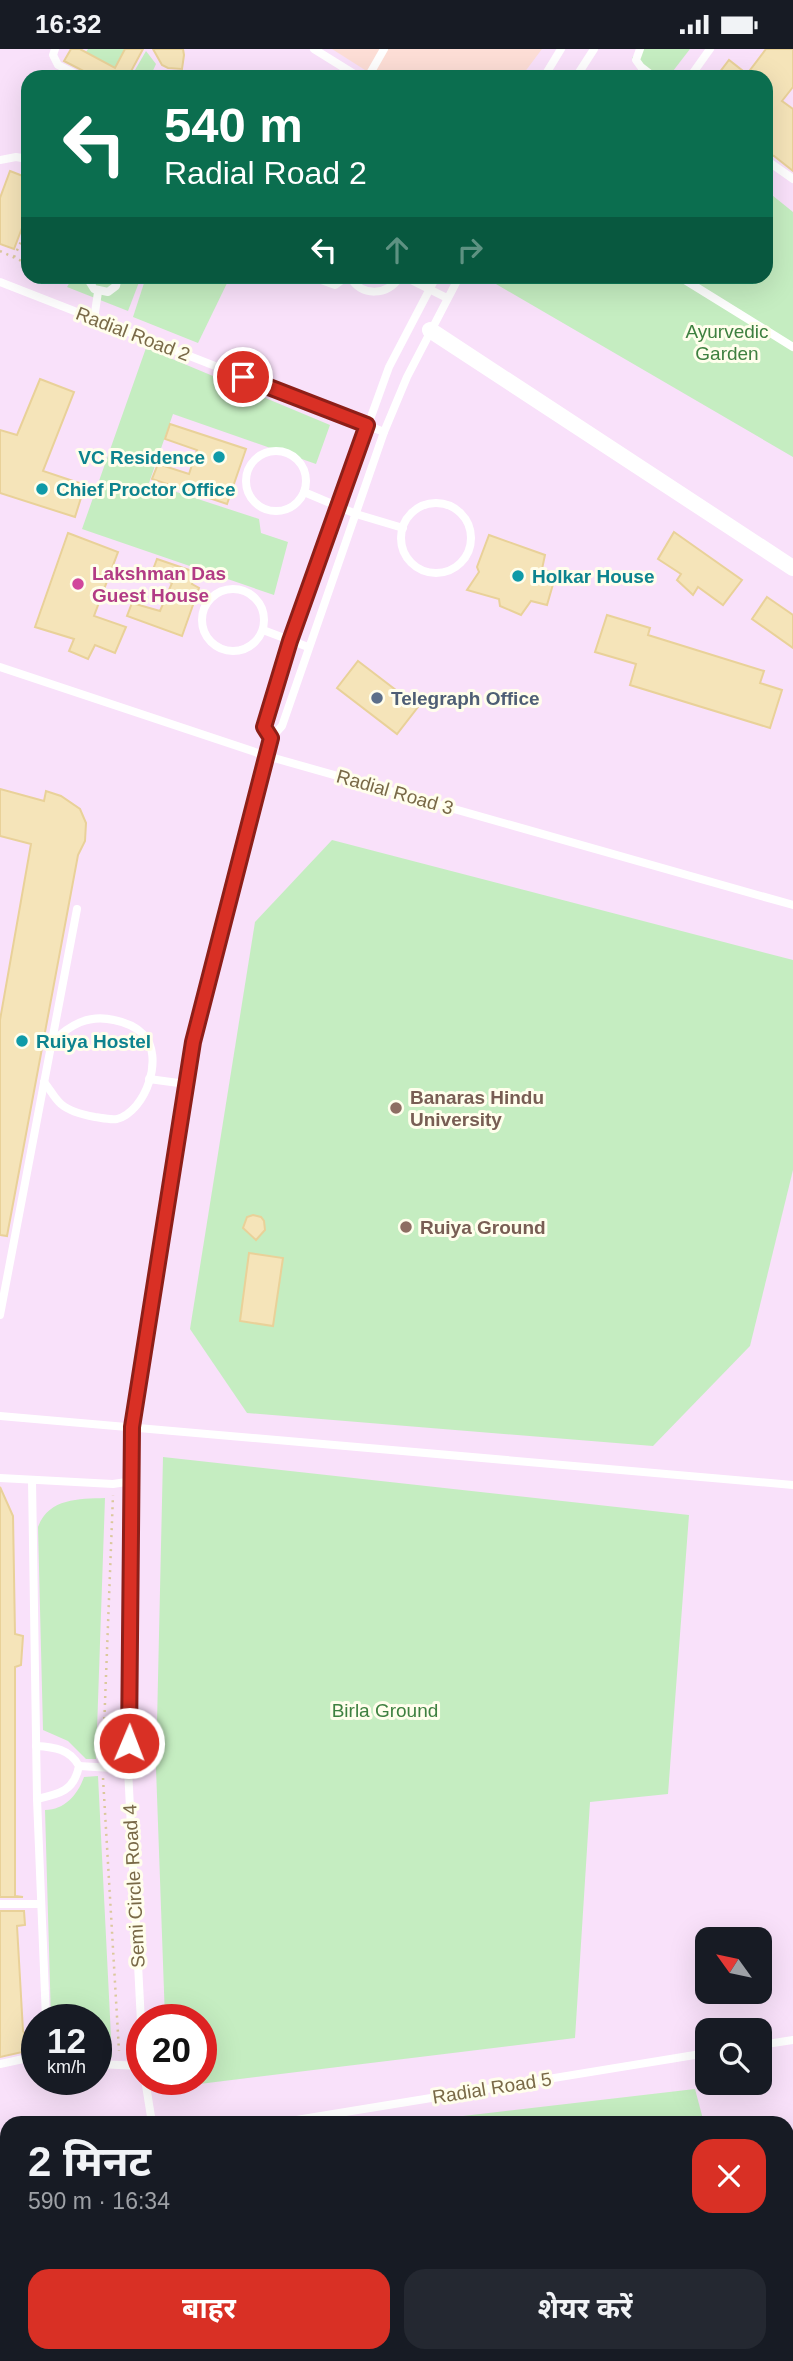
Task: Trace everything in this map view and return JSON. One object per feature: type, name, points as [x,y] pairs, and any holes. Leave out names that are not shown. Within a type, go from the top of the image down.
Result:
[{"type":"street","points":[[430,330],[793,568]]},
{"type":"lane","points":[[55,49],[53,55],[58,65],[68,70]]},
{"type":"lane","points":[[314,49],[348,70]]},
{"type":"lane","points":[[372,70],[384,49]]},
{"type":"lane","points":[[548,70],[561,49]]},
{"type":"lane","points":[[580,70],[594,49]]},
{"type":"lane","points":[[640,49],[636,60],[645,70]]},
{"type":"lane","points":[[696,70],[710,49]]},
{"type":"lane","points":[[0,160],[21,158]]},
{"type":"lane","points":[[773,165],[793,179]]},
{"type":"lane","name":"Radial Road 2","points":[[0,282],[384,432]]},
{"type":"lane","points":[[91,284],[98,292],[94,319]]},
{"type":"lane","points":[[98,292],[108,292],[116,284]]},
{"type":"lane","points":[[354,284],[363,290],[374,292],[395,284]]},
{"type":"lane","points":[[419,284],[447,298]]},
{"type":"lane","name":"Semi Circle Road 4","points":[[271,738],[264,727],[290,641],[337,507],[389,367],[432,284]]},
{"type":"lane","name":"Semi Circle Road 4","points":[[140,2004],[128,1769],[132,1427],[193,1042],[271,738],[282,726],[384,432],[430,330],[455,284]]},
{"type":"lane","points":[[691,284],[793,347]]},
{"type":"lane","points":[[271,450],[282,451],[292,455],[305,471],[304,492],[292,507],[284,511],[264,509],[250,498],[246,489],[247,470],[253,461],[271,450]]},
{"type":"lane","points":[[304,492],[356,514],[403,528]]},
{"type":"lane","points":[[440,503],[461,514],[468,523],[470,547],[466,557],[448,571],[426,572],[416,567],[403,550],[403,528],[408,517],[417,509],[440,503]]},
{"type":"lane","points":[[223,590],[243,590],[258,601],[263,610],[262,630],[251,646],[232,652],[222,650],[207,638],[201,620],[203,610],[207,601],[223,590]]},
{"type":"lane","points":[[262,630],[308,647]]},
{"type":"lane","name":"Radial Road 3","points":[[0,667],[267,756],[793,905]]},
{"type":"lane","points":[[0,1315],[44,1082],[43,1063],[51,1042],[77,909]]},
{"type":"lane","points":[[44,1082],[61,1105],[84,1115],[114,1120],[130,1113],[147,1092],[151,1052],[144,1034],[126,1023],[107,1019],[83,1020],[69,1026],[51,1042]]},
{"type":"lane","points":[[149,1079],[187,1084]]},
{"type":"lane","points":[[0,1416],[793,1485]]},
{"type":"lane","points":[[0,1478],[113,1484],[133,1481]]},
{"type":"lane","points":[[32,1480],[37,1799],[45,2004]]},
{"type":"lane","points":[[36,1746],[60,1748],[75,1759],[79,1766],[76,1778],[69,1788],[37,1799]]},
{"type":"lane","points":[[79,1766],[128,1769]]},
{"type":"lane","points":[[0,1904],[41,1904]]},
{"type":"lane","points":[[772,2043],[793,2039]]},
{"type":"lane","name":"Radial Road 5","points":[[321,2116],[695,2055]]},
{"type":"lane","points":[[0,2064],[21,2059]]},
{"type":"lane","points":[[148,2095],[151,2116]]},
{"type":"path","points":[[14,257],[21,242]]},
{"type":"path","points":[[0,251],[21,260]]},
{"type":"shaded area","name":"Banaras Hindu University","points":[[0,49],[793,49],[793,2116],[0,2116]]},
{"type":"shaded area","points":[[332,49],[542,49],[526,70],[365,70]]},
{"type":"green space","points":[[88,49],[125,49],[115,68],[86,52]]},
{"type":"green space","points":[[639,49],[690,49],[674,70],[649,70],[632,58]]},
{"type":"green space","points":[[146,51],[156,64],[153,70],[135,70]]},
{"type":"green space","name":"Ayurvedic Garden","points":[[773,196],[793,212],[793,457],[496,284],[773,284]]},
{"type":"green space","points":[[69,284],[138,284],[128,311],[67,287]]},
{"type":"green space","points":[[144,284],[227,284],[198,343],[133,317]]},
{"type":"green space","points":[[146,348],[330,425],[316,464],[173,414],[149,483],[259,519],[261,533],[288,542],[274,595],[82,529]]},
{"type":"green space","points":[[332,840],[793,960],[793,1170],[750,1346],[653,1446],[247,1413],[190,1329],[255,922]]},
{"type":"green space","name":"Birla Ground","points":[[163,1457],[689,1515],[668,1794],[590,1802],[575,2038],[217,2082],[217,2004],[164,2004],[156,1768]]},
{"type":"green space","points":[[105,1498],[96,1759],[86,1759],[68,1741],[43,1730],[38,1527],[49,1510],[57,1505],[75,1500]]},
{"type":"green space","points":[[98,1776],[109,2004],[51,2004],[45,1810],[59,1807],[70,1800],[84,1777]]},
{"type":"green space","points":[[695,2089],[702,2116],[463,2116]]},
{"type":"building","points":[[71,49],[80,49],[115,68],[125,49],[143,49],[132,70],[81,70],[64,61]]},
{"type":"building","points":[[153,49],[183,49],[182,69],[162,65]]},
{"type":"building","points":[[766,49],[793,49],[793,87],[782,101],[793,109],[793,171],[773,156],[773,70],[750,70]]},
{"type":"building","points":[[729,60],[742,70],[721,70]]},
{"type":"building","points":[[10,171],[21,175],[21,230],[14,249],[0,244],[0,198]]},
{"type":"building","points":[[40,379],[74,392],[43,471],[85,485],[75,517],[0,493],[0,430],[17,435]]},
{"type":"building","name":"VC Residence","points":[[170,424],[246,449],[227,504],[152,479],[158,464],[189,474],[197,450],[165,439]]},
{"type":"building","points":[[674,532],[742,580],[723,605],[698,587],[693,595],[677,580],[681,574],[658,559]]},
{"type":"building","name":"Lakshman Das Guest House","points":[[68,533],[118,552],[94,616],[126,627],[115,653],[95,645],[88,659],[69,651],[74,639],[35,627]]},
{"type":"building","name":"Holkar House","points":[[489,535],[545,555],[542,569],[556,574],[547,605],[531,601],[521,615],[500,606],[499,599],[467,590],[479,572],[477,567]]},
{"type":"building","name":"Lakshman Das Guest House","points":[[157,559],[195,572],[192,584],[199,588],[182,636],[127,616],[132,603],[160,611],[172,583],[151,575]]},
{"type":"building","points":[[767,597],[793,615],[793,648],[752,619]]},
{"type":"building","points":[[607,615],[650,628],[648,635],[764,671],[760,683],[782,690],[770,728],[630,685],[636,664],[595,652]]},
{"type":"building","name":"Telegraph Office","points":[[358,661],[418,707],[397,734],[337,688]]},
{"type":"building","name":"Ruiya Hostel","points":[[0,789],[44,801],[46,791],[61,796],[80,809],[86,823],[85,841],[78,855],[7,1236],[0,1235],[0,1020],[31,844],[0,836]]},
{"type":"building","points":[[253,1215],[264,1221],[265,1230],[256,1240],[243,1228],[247,1217]]},
{"type":"building","points":[[249,1253],[283,1258],[273,1326],[240,1321]]},
{"type":"building","points":[[0,1487],[13,1516],[15,1634],[23,1636],[21,1665],[15,1667],[15,1896],[23,1897],[0,1897]]},
{"type":"building","points":[[0,1911],[24,1911],[25,1925],[17,1926],[21,2052],[0,2057]]},
{"type":"place","name":"VC Residence","points":[[219,457]]},
{"type":"place","name":"Chief Proctor Office","points":[[42,489]]},
{"type":"place","name":"Holkar House","points":[[518,576]]},
{"type":"place","name":"Lakshman Das Guest House","points":[[78,584]]},
{"type":"place","name":"Telegraph Office","points":[[377,698]]},
{"type":"place","name":"Ruiya Hostel","points":[[22,1041]]},
{"type":"place","name":"Banaras Hindu University","points":[[396,1108]]},
{"type":"place","name":"Ruiya Ground","points":[[406,1227]]},
{"type":"route","points":[[129,1743],[132,1427],[193,1042],[271,738],[264,727],[290,641],[367,425],[243,377]]}]
